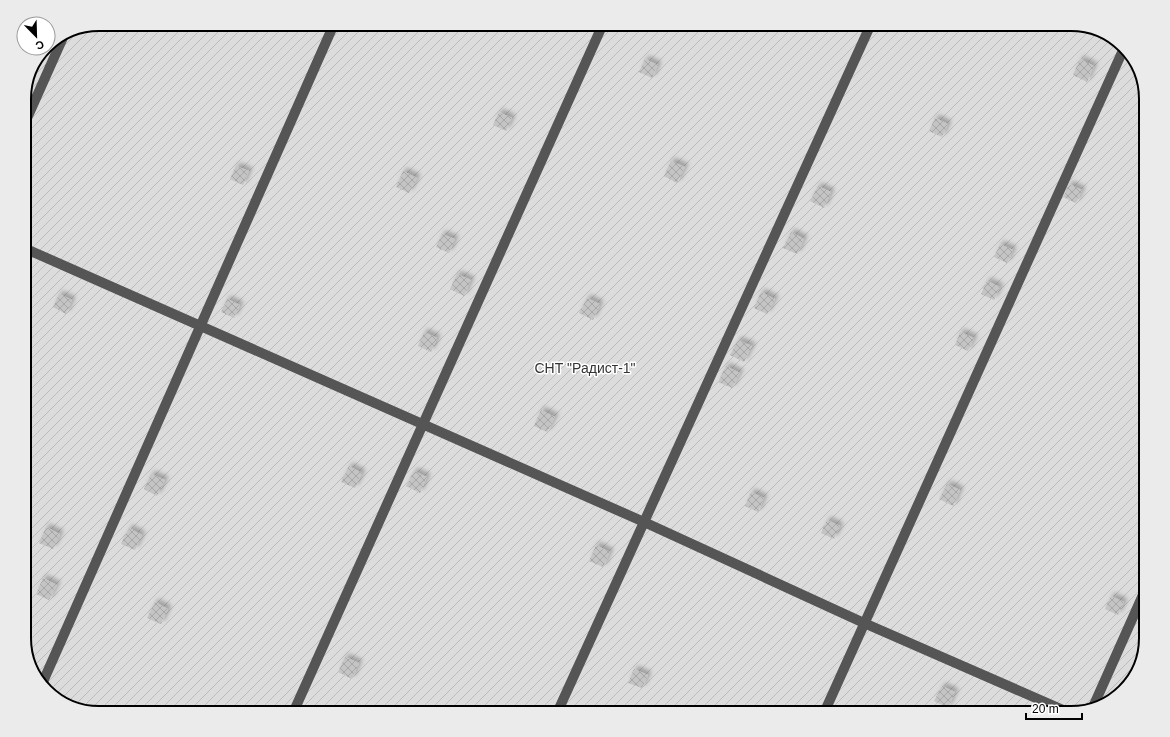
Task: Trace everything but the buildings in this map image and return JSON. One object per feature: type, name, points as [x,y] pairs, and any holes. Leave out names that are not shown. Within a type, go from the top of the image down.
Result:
[{"type":"lane","points":[[45,678],[331,31]]},
{"type":"lane","points":[[296,706],[600,31]]},
{"type":"lane","points":[[560,706],[868,31]]},
{"type":"lane","points":[[31,108],[61,42]]},
{"type":"lane","points":[[827,706],[1122,54]]},
{"type":"lane","points":[[31,251],[644,522],[864,624],[1054,706]]},
{"type":"lane","points":[[1095,702],[1139,604]]},
{"type":"green space","name":"СНТ \"Радист-1\"","points":[[98,31],[1072,31],[1089,33],[1109,42],[1125,57],[1130,65],[1137,81],[1139,98],[1139,638],[1135,660],[1128,676],[1113,692],[1105,697],[1089,704],[1072,706],[98,706],[85,705],[61,695],[48,683],[40,672],[33,656],[31,643],[31,94],[33,81],[45,57],[56,56],[56,46],[73,36],[85,32]]}]
